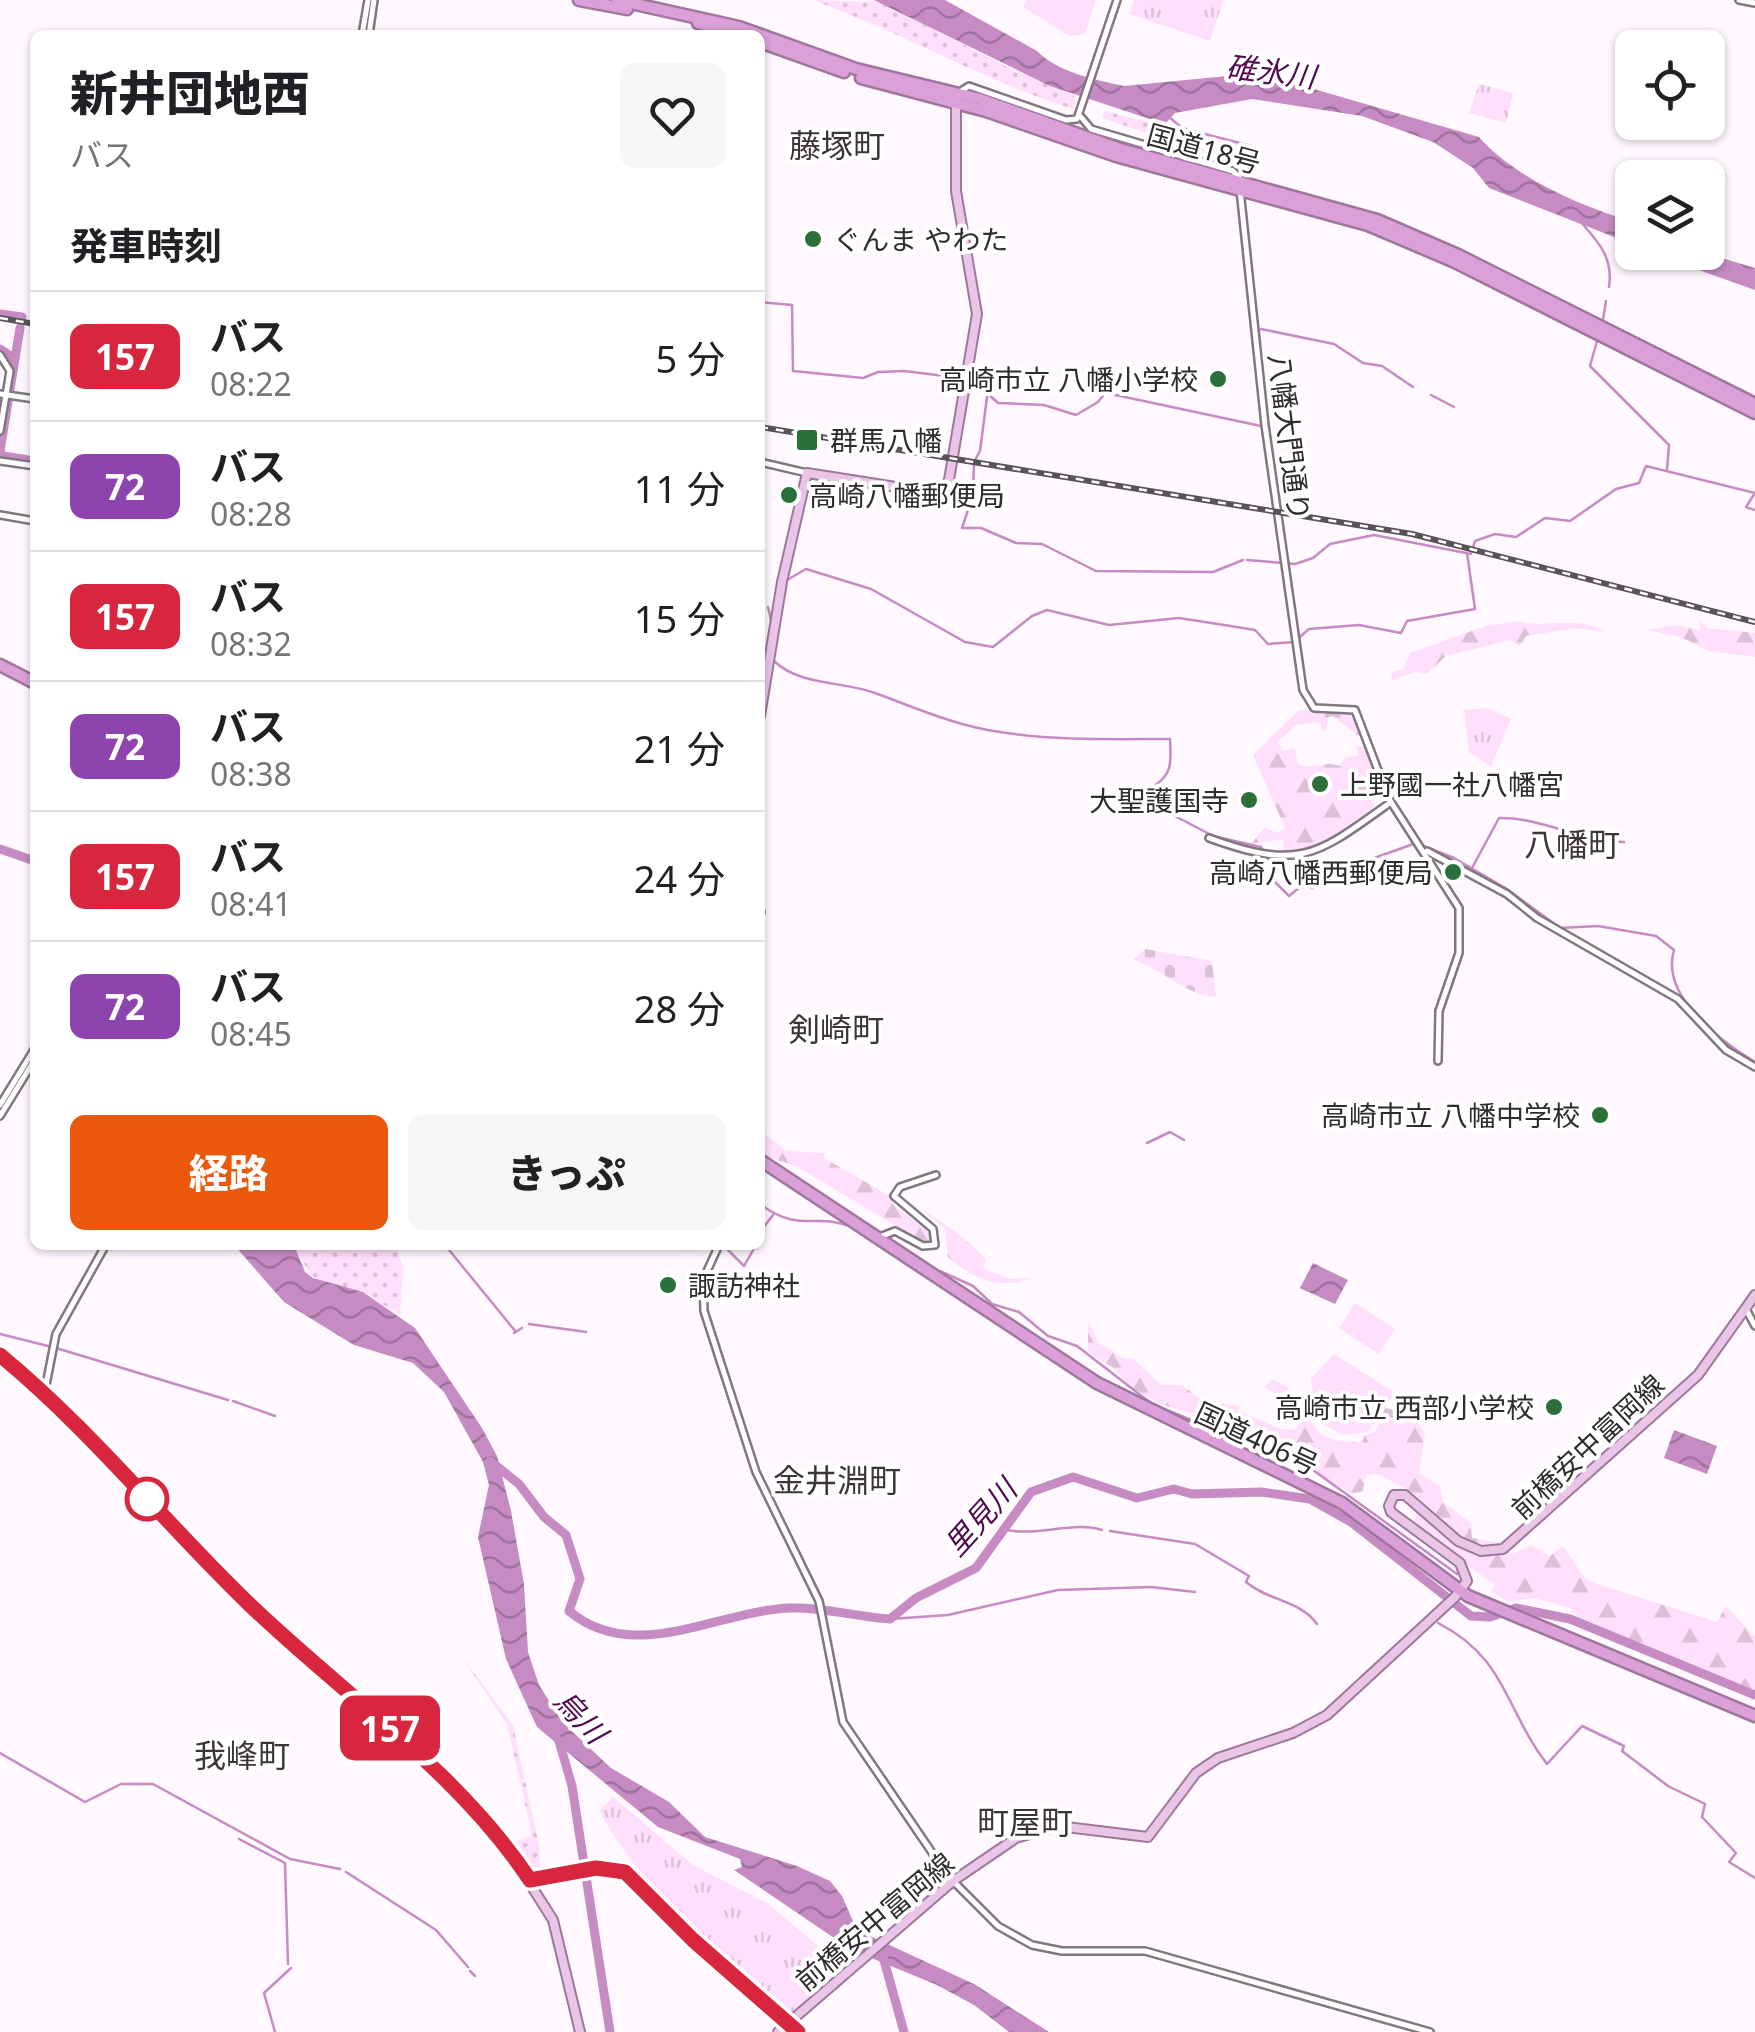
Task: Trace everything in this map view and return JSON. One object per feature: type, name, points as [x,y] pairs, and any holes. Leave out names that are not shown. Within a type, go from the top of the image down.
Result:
[{"type":"highway","points":[[579,0],[717,30]]},
{"type":"highway","name":"国道18号","points":[[617,0],[746,30]]},
{"type":"highway","name":"国道18号","points":[[765,37],[956,98],[1116,156],[1336,206],[1416,235],[1755,404]]},
{"type":"highway","name":"国道18号","points":[[765,44],[862,78],[956,98]]},
{"type":"highway","name":"国道18号","points":[[1240,186],[1413,243],[1755,413]]},
{"type":"highway","points":[[0,665],[30,680]]},
{"type":"highway","name":"国道406号","points":[[765,1167],[882,1236],[1110,1391],[1342,1503],[1454,1598],[1503,1612],[1755,1716]]},
{"type":"main road","points":[[765,686],[806,473],[934,494],[942,492],[949,480],[977,314],[956,191],[956,98]]},
{"type":"main road","name":"前橋安中富岡線","points":[[778,2032],[950,1884],[998,1848],[1037,1829],[1058,1826],[1137,1839],[1148,1836],[1196,1774],[1218,1758],[1293,1734],[1327,1715],[1454,1598],[1467,1580],[1466,1570],[1394,1516],[1389,1506],[1394,1495],[1410,1498],[1470,1548],[1503,1549],[1698,1375],[1755,1295]]},
{"type":"main road","points":[[0,1355],[251,1606],[360,1700],[490,1823],[530,1880],[558,1935],[580,2032]]},
{"type":"main road","points":[[530,1880],[608,1867],[634,1878],[693,1940],[791,2021],[798,2032]]},
{"type":"street","points":[[367,30],[371,0]]},
{"type":"street","points":[[1080,119],[1117,0]]},
{"type":"street","points":[[1739,0],[1755,3]]},
{"type":"street","points":[[956,98],[969,86],[1066,120],[1080,119],[1091,130],[1237,172],[1240,186]]},
{"type":"street","name":"八幡大門通り","points":[[1240,186],[1266,425],[1303,690],[1314,708],[1355,710],[1391,802]]},
{"type":"street","points":[[0,355],[9,365],[0,431]]},
{"type":"street","points":[[3,394],[30,398]]},
{"type":"street","points":[[0,461],[30,465]]},
{"type":"street","points":[[765,463],[806,473]]},
{"type":"street","points":[[0,515],[30,519]]},
{"type":"street","points":[[1208,838],[1258,854],[1297,856],[1342,840],[1391,802],[1455,898],[1461,916],[1459,952],[1439,1011],[1438,1061]]},
{"type":"street","points":[[1424,850],[1507,894],[1537,918],[1678,999],[1726,1050],[1755,1067]]},
{"type":"street","points":[[0,1116],[30,1058]]},
{"type":"street","points":[[0,1105],[30,1065]]},
{"type":"street","points":[[882,1236],[895,1230],[923,1246],[935,1245],[934,1229],[894,1196],[900,1187],[936,1175]]},
{"type":"street","points":[[44,1395],[56,1334],[103,1250]]},
{"type":"street","points":[[716,1250],[707,1266],[702,1290],[710,1333],[756,1472],[821,1609],[846,1729],[950,1884],[998,1926],[1032,1945],[1062,1950],[1145,1951],[1430,2032]]},
{"type":"street","points":[[1746,1309],[1755,1326]]},
{"type":"green space","points":[[813,0],[880,2],[1009,68],[1074,95],[1076,102],[1073,109],[1039,97]]},
{"type":"green space","points":[[1026,0],[1096,0],[1085,34],[1069,36],[1023,7]]},
{"type":"green space","points":[[1134,0],[1223,1],[1210,41],[1129,14]]},
{"type":"green space","points":[[1479,84],[1513,93],[1506,123],[1469,113]]},
{"type":"green space","points":[[1104,111],[1244,146],[1250,161],[1203,152],[1102,118]]},
{"type":"green space","points":[[1699,619],[1707,628],[1755,633],[1755,657],[1709,651],[1681,637],[1647,630],[1676,625],[1700,630]]},
{"type":"green space","points":[[1518,621],[1585,624],[1604,632],[1575,628],[1526,636],[1520,646],[1510,640],[1446,656],[1427,674],[1414,672],[1391,681],[1392,673],[1403,669],[1410,653],[1486,626]]},
{"type":"green space","points":[[1487,708],[1511,719],[1491,767],[1469,752],[1464,710]]},
{"type":"green space","name":"上野國一社八幡宮","points":[[1299,710],[1350,712],[1361,730],[1358,736],[1333,716],[1328,717],[1327,729],[1322,731],[1320,722],[1296,725],[1278,742],[1283,751],[1295,748],[1298,765],[1303,766],[1339,766],[1346,757],[1358,755],[1356,746],[1366,747],[1374,776],[1374,812],[1332,840],[1285,854],[1283,839],[1251,844],[1265,827],[1276,833],[1285,828],[1253,755]]},
{"type":"green space","points":[[1145,949],[1212,961],[1216,997],[1193,991],[1133,960]]},
{"type":"green space","points":[[765,1134],[786,1151],[824,1153],[824,1158],[890,1196],[894,1206],[934,1235],[933,1240],[922,1242],[798,1167],[765,1156]]},
{"type":"green space","points":[[921,1210],[972,1246],[986,1260],[983,1268],[1010,1279],[1032,1278],[998,1283],[967,1272],[948,1257],[944,1227]]},
{"type":"green space","points":[[297,1250],[398,1250],[403,1268],[400,1315],[364,1293],[324,1283],[307,1269]]},
{"type":"green space","points":[[1355,1303],[1395,1329],[1379,1354],[1339,1328]]},
{"type":"green space","points":[[1088,1321],[1099,1343],[1123,1358],[1135,1360],[1161,1385],[1182,1385],[1203,1401],[1240,1406],[1238,1411],[1281,1429],[1296,1430],[1304,1413],[1265,1387],[1272,1379],[1294,1394],[1314,1426],[1332,1439],[1362,1443],[1364,1436],[1376,1431],[1385,1408],[1411,1413],[1425,1434],[1419,1473],[1440,1486],[1443,1502],[1471,1523],[1472,1538],[1501,1543],[1464,1538],[1414,1494],[1381,1475],[1366,1474],[1363,1491],[1352,1494],[1239,1428],[1160,1404],[1131,1387],[1112,1367],[1088,1352]]},
{"type":"green space","points":[[1334,1354],[1395,1393],[1368,1432],[1342,1435],[1315,1419],[1311,1379]]},
{"type":"green space","points":[[1417,1511],[1442,1535],[1470,1551],[1499,1556],[1531,1545],[1550,1556],[1563,1546],[1584,1577],[1594,1583],[1717,1622],[1726,1606],[1755,1637],[1755,1690],[1645,1650],[1579,1619],[1571,1608],[1534,1598],[1508,1602],[1491,1591],[1496,1586],[1414,1525]]},
{"type":"green space","points":[[461,1656],[513,1725],[540,1850],[539,1874],[496,1827],[516,1842],[532,1835],[507,1724]]},
{"type":"green space","points":[[613,1797],[693,1865],[767,1903],[843,1967],[791,2014],[686,1921],[640,1872],[599,1811]]},
{"type":"water","points":[[874,0],[945,0],[1055,64],[1113,84],[1248,74],[1269,76],[1479,137],[1530,178],[1615,216],[1615,237],[1489,188],[1473,168],[1433,142],[1362,116],[1252,99],[1175,113],[1165,124],[1050,86]]},
{"type":"water","points":[[1725,259],[1755,268],[1755,290],[1699,270],[1725,270]]},
{"type":"water","points":[[238,1250],[296,1250],[305,1272],[313,1278],[363,1292],[415,1328],[482,1428],[497,1456],[511,1511],[524,1584],[528,1652],[539,1685],[563,1723],[611,1768],[669,1802],[705,1837],[797,1866],[830,1881],[842,1896],[857,1930],[974,1984],[1049,2032],[1009,2032],[974,2005],[937,1985],[852,1950],[734,1870],[742,1867],[740,1859],[658,1827],[537,1727],[506,1659],[478,1537],[489,1485],[483,1462],[444,1392],[413,1363],[354,1345],[284,1302]]},
{"type":"water","points":[[1313,1263],[1348,1280],[1335,1304],[1300,1288]]},
{"type":"water","points":[[1674,1430],[1717,1446],[1707,1474],[1664,1458]]},
{"type":"waterway","points":[[1169,117],[1182,128],[1251,146],[1251,165]]},
{"type":"waterway","points":[[1578,219],[1606,258],[1609,287]]},
{"type":"waterway","points":[[1603,320],[1606,301]]},
{"type":"waterway","points":[[765,302],[792,305],[793,371],[863,378],[878,372],[904,371],[961,378]]},
{"type":"waterway","points":[[0,314],[22,317]]},
{"type":"waterway","points":[[0,451],[20,328]]},
{"type":"waterway","points":[[1261,329],[1334,344],[1363,363],[1382,366],[1413,387]]},
{"type":"waterway","points":[[1597,341],[1590,366],[1669,445],[1667,469]]},
{"type":"waterway","points":[[0,349],[15,359]]},
{"type":"waterway","points":[[972,379],[998,403],[1044,405],[1076,415],[1098,402],[1116,379]]},
{"type":"waterway","points":[[1106,393],[1261,426]]},
{"type":"waterway","points":[[1431,395],[1454,407]]},
{"type":"waterway","points":[[987,397],[980,451],[974,462],[973,495],[962,528],[981,528],[1016,543],[1042,544],[1096,571],[1213,572],[1243,560]]},
{"type":"waterway","points":[[0,451],[3,456],[30,460]]},
{"type":"waterway","points":[[1247,560],[1295,564],[1313,558],[1330,544],[1374,535],[1471,554],[1475,541],[1495,534],[1516,537],[1545,518],[1570,521],[1616,489],[1639,483],[1646,466],[1755,493],[1746,507],[1755,510]]},
{"type":"waterway","points":[[787,580],[806,569],[871,589],[965,642],[993,647],[1032,616],[1047,610],[1109,625],[1179,618],[1255,630],[1268,644],[1294,642],[1309,629],[1359,625],[1401,633],[1407,621],[1475,609],[1467,553]]},
{"type":"waterway","points":[[768,607],[772,624]]},
{"type":"waterway","points":[[774,661],[796,675],[863,689],[984,729],[1064,738],[1170,739],[1170,766],[1154,786],[1154,805],[1213,836],[1261,847],[1272,864],[1273,880],[1289,896],[1300,887],[1313,888],[1316,879],[1416,843],[1454,858],[1507,889],[1560,928],[1598,926],[1656,936],[1674,950],[1672,967],[1684,1000],[1710,1029],[1755,1062]]},
{"type":"waterway","points":[[1471,870],[1499,818],[1531,821],[1592,838],[1624,842]]},
{"type":"waterway","points":[[0,849],[30,859]]},
{"type":"waterway","points":[[1147,1143],[1170,1132],[1184,1140]]},
{"type":"waterway","points":[[765,1207],[797,1221],[828,1221],[852,1227]]},
{"type":"waterway","points":[[765,1225],[773,1215]]},
{"type":"waterway","points":[[449,1250],[516,1332]]},
{"type":"waterway","points":[[728,1250],[744,1266],[753,1250]]},
{"type":"waterway","points":[[940,1271],[973,1286],[992,1304],[1019,1312],[1048,1336],[1077,1346],[1152,1404],[1201,1424],[1233,1429],[1313,1470],[1457,1574]]},
{"type":"waterway","points":[[529,1324],[586,1332]]},
{"type":"waterway","points":[[514,1333],[522,1328]]},
{"type":"waterway","points":[[0,1334],[48,1346]]},
{"type":"waterway","points":[[56,1348],[228,1400]]},
{"type":"waterway","points":[[233,1401],[275,1416]]},
{"type":"waterway","name":"里見川","points":[[490,1461],[519,1484],[544,1517],[566,1535],[580,1579],[569,1611],[594,1627],[621,1634],[677,1631],[791,1608],[890,1619],[916,1598],[976,1568],[1031,1492],[1073,1477],[1137,1498],[1174,1489],[1192,1494],[1261,1492],[1310,1499],[1351,1522],[1471,1616],[1490,1617],[1516,1608],[1570,1619],[1755,1695]]},
{"type":"waterway","points":[[1003,1529],[1102,1530]]},
{"type":"waterway","points":[[1110,1531],[1195,1544],[1249,1576],[1246,1582],[1255,1588],[1302,1610],[1317,1624]]},
{"type":"waterway","points":[[890,1619],[948,1615],[1058,1590],[1151,1587],[1195,1592]]},
{"type":"waterway","points":[[1438,1623],[1461,1637],[1492,1669],[1547,1764],[1582,1726],[1624,1746],[1622,1751],[1668,1786],[1705,1804],[1702,1817],[1736,1853],[1729,1862],[1755,1878]]},
{"type":"waterway","points":[[559,1741],[572,1786],[610,2032]]},
{"type":"waterway","points":[[0,1753],[85,1802],[121,1784],[153,1784],[290,1859],[340,1869]]},
{"type":"waterway","points":[[239,1839],[285,1863],[288,1964]]},
{"type":"waterway","points":[[346,1872],[436,1930],[468,1967]]},
{"type":"waterway","points":[[882,1953],[904,2032]]},
{"type":"waterway","points":[[275,2032],[264,1993],[291,1968]]},
{"type":"waterway","points":[[470,1971],[475,1976]]},
{"type":"railway","points":[[0,318],[30,323]]},
{"type":"railway","points":[[765,428],[1412,534],[1755,622]]},
{"type":"bus line","name":"157","points":[[0,1355],[251,1606],[360,1700],[490,1823],[530,1880],[596,1868],[625,1872],[693,1940],[798,2032]]},
{"type":"place","name":"ぐんま やわた","points":[[813,239]]},
{"type":"place","name":"高崎市立 八幡小学校","points":[[1218,379]]},
{"type":"place","name":"群馬八幡","points":[[807,440]]},
{"type":"place","name":"高崎八幡郵便局","points":[[789,495]]},
{"type":"place","name":"上野國一社八幡宮","points":[[1320,784]]},
{"type":"place","name":"大聖護国寺","points":[[1249,800]]},
{"type":"place","name":"高崎八幡西郵便局","points":[[1453,872]]},
{"type":"place","name":"高崎市立 八幡中学校","points":[[1600,1115]]},
{"type":"place","name":"諏訪神社","points":[[668,1285]]},
{"type":"place","name":"高崎市立 西部小学校","points":[[1554,1407]]},
{"type":"district","name":"藤塚町","points":[[837,144]]},
{"type":"district","name":"八幡町","points":[[1572,843]]},
{"type":"district","name":"剣崎町","points":[[836,1028]]},
{"type":"district","name":"金井淵町","points":[[837,1479]]},
{"type":"district","name":"我峰町","points":[[242,1754]]},
{"type":"district","name":"町屋町","points":[[1025,1821]]},
{"type":"water label","name":"碓氷川","points":[[1271,71]]},
{"type":"water label","name":"烏川","points":[[581,1716]]}]
